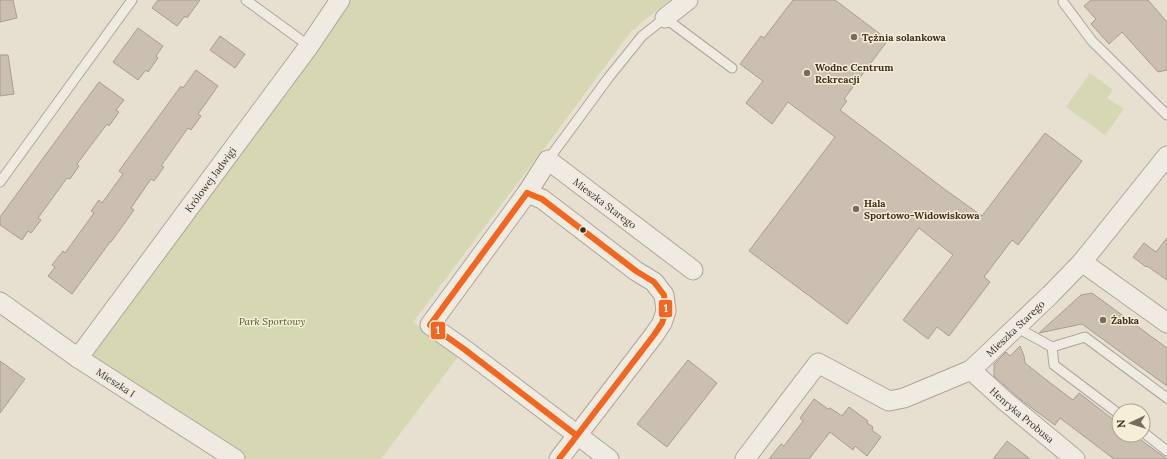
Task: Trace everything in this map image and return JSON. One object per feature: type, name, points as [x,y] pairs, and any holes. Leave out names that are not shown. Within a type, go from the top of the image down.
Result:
[{"type":"street","name":"Królowej Jadwigi","points":[[78,358],[308,46],[340,0]]},
{"type":"street","points":[[665,18],[688,0]]},
{"type":"street","name":"Mieszka Starego","points":[[745,459],[818,363],[889,401],[904,398],[970,370],[1050,295],[1082,262],[1167,156]]},
{"type":"street","points":[[548,160],[527,193],[430,325],[537,403],[576,435],[609,459]]},
{"type":"street","name":"Mieszka Starego","points":[[548,160],[693,270]]},
{"type":"street","points":[[527,193],[542,199],[654,282],[664,295],[666,311],[662,323],[654,335],[559,459]]},
{"type":"street","points":[[1082,262],[1167,323]]},
{"type":"street","name":"Mieszka I","points":[[0,302],[78,358],[235,459]]},
{"type":"street","name":"Henryka Probusa","points":[[970,370],[1075,459]]},
{"type":"lane","points":[[0,182],[132,0]]},
{"type":"lane","points":[[246,0],[308,46]]},
{"type":"lane","points":[[1062,2],[1092,41],[1167,115]]},
{"type":"lane","points":[[548,160],[609,77],[642,36],[665,18],[732,68]]},
{"type":"lane","points":[[1016,327],[1052,347],[1085,337],[1167,398]]},
{"type":"lane","points":[[1052,347],[1054,365],[1111,408]]},
{"type":"lane","points":[[1151,438],[1167,450]]},
{"type":"green space","name":"Park Sportowy","points":[[338,0],[670,0],[634,30],[632,30],[413,322],[458,357],[381,459],[235,459],[78,358]]},
{"type":"green space","points":[[1090,73],[1113,90],[1107,98],[1124,109],[1105,135],[1066,107]]},
{"type":"building","points":[[0,0],[13,0],[17,18],[0,22]]},
{"type":"building","points":[[158,0],[200,0],[187,18],[185,16],[177,26],[152,8]]},
{"type":"building","points":[[793,0],[835,0],[888,40],[844,99],[847,101],[840,110],[982,216],[1045,133],[1082,161],[1018,245],[1012,240],[984,277],[990,282],[949,336],[937,327],[928,339],[903,320],[953,255],[919,228],[847,324],[749,251],[835,137],[788,102],[772,124],[746,103],[763,81],[740,64],[761,36],[764,38]]},
{"type":"building","points":[[1091,0],[1148,0],[1167,22],[1167,70],[1158,72],[1122,32],[1109,44],[1091,24],[1096,19],[1084,6]]},
{"type":"building","points":[[138,28],[163,46],[156,56],[158,58],[148,72],[146,70],[138,80],[113,62]]},
{"type":"building","points":[[220,36],[245,54],[235,68],[210,50]]},
{"type":"building","points":[[0,55],[8,55],[14,94],[0,96]]},
{"type":"building","points":[[196,70],[218,86],[198,114],[201,116],[191,130],[188,128],[161,166],[164,167],[154,181],[151,179],[131,208],[134,210],[72,294],[48,276],[55,267],[52,265],[63,251],[65,253],[94,213],[91,211],[99,200],[102,203],[123,174],[119,171],[181,86],[183,88]]},
{"type":"building","points":[[99,82],[124,100],[116,110],[119,112],[109,126],[107,124],[77,164],[79,166],[70,179],[67,178],[38,218],[41,220],[31,233],[28,231],[22,240],[0,225],[0,217]]},
{"type":"building","points":[[1167,238],[1167,280],[1133,257],[1144,243],[1156,252]]},
{"type":"building","points":[[1092,293],[1167,348],[1167,386],[1082,324],[1039,333],[1081,295]]},
{"type":"building","points":[[1020,346],[1025,363],[1049,382],[1073,400],[1079,393],[1111,418],[1111,443],[1145,443],[1167,459],[1114,459],[1060,418],[1055,425],[1021,400],[994,376],[994,364],[1006,352],[1010,356]]},
{"type":"building","points":[[688,360],[717,383],[667,447],[637,424]]},
{"type":"building","points":[[0,361],[25,379],[0,413]]},
{"type":"building","points":[[814,399],[828,409],[830,408],[842,416],[849,407],[868,421],[867,423],[873,427],[872,430],[881,437],[867,456],[855,446],[853,450],[830,432],[809,459],[769,459],[781,444],[784,446],[803,421],[800,418]]},
{"type":"building","points":[[1007,441],[1030,459],[993,459]]},
{"type":"transit line","name":"1","points":[[527,193],[542,199],[636,271],[654,282],[664,295],[666,311],[662,323],[654,335],[559,459]]},
{"type":"transit line","name":"1","points":[[527,193],[430,325],[464,349],[576,435]]},
{"type":"place","name":"Tężnia solankowa","points":[[854,37]]},
{"type":"place","name":"Wodne Centrum Rekreacji","points":[[807,73]]},
{"type":"place","name":"Hala Sportowo-Widowiskowa","points":[[856,209]]},
{"type":"place","name":"Żabka","points":[[1103,320]]}]
